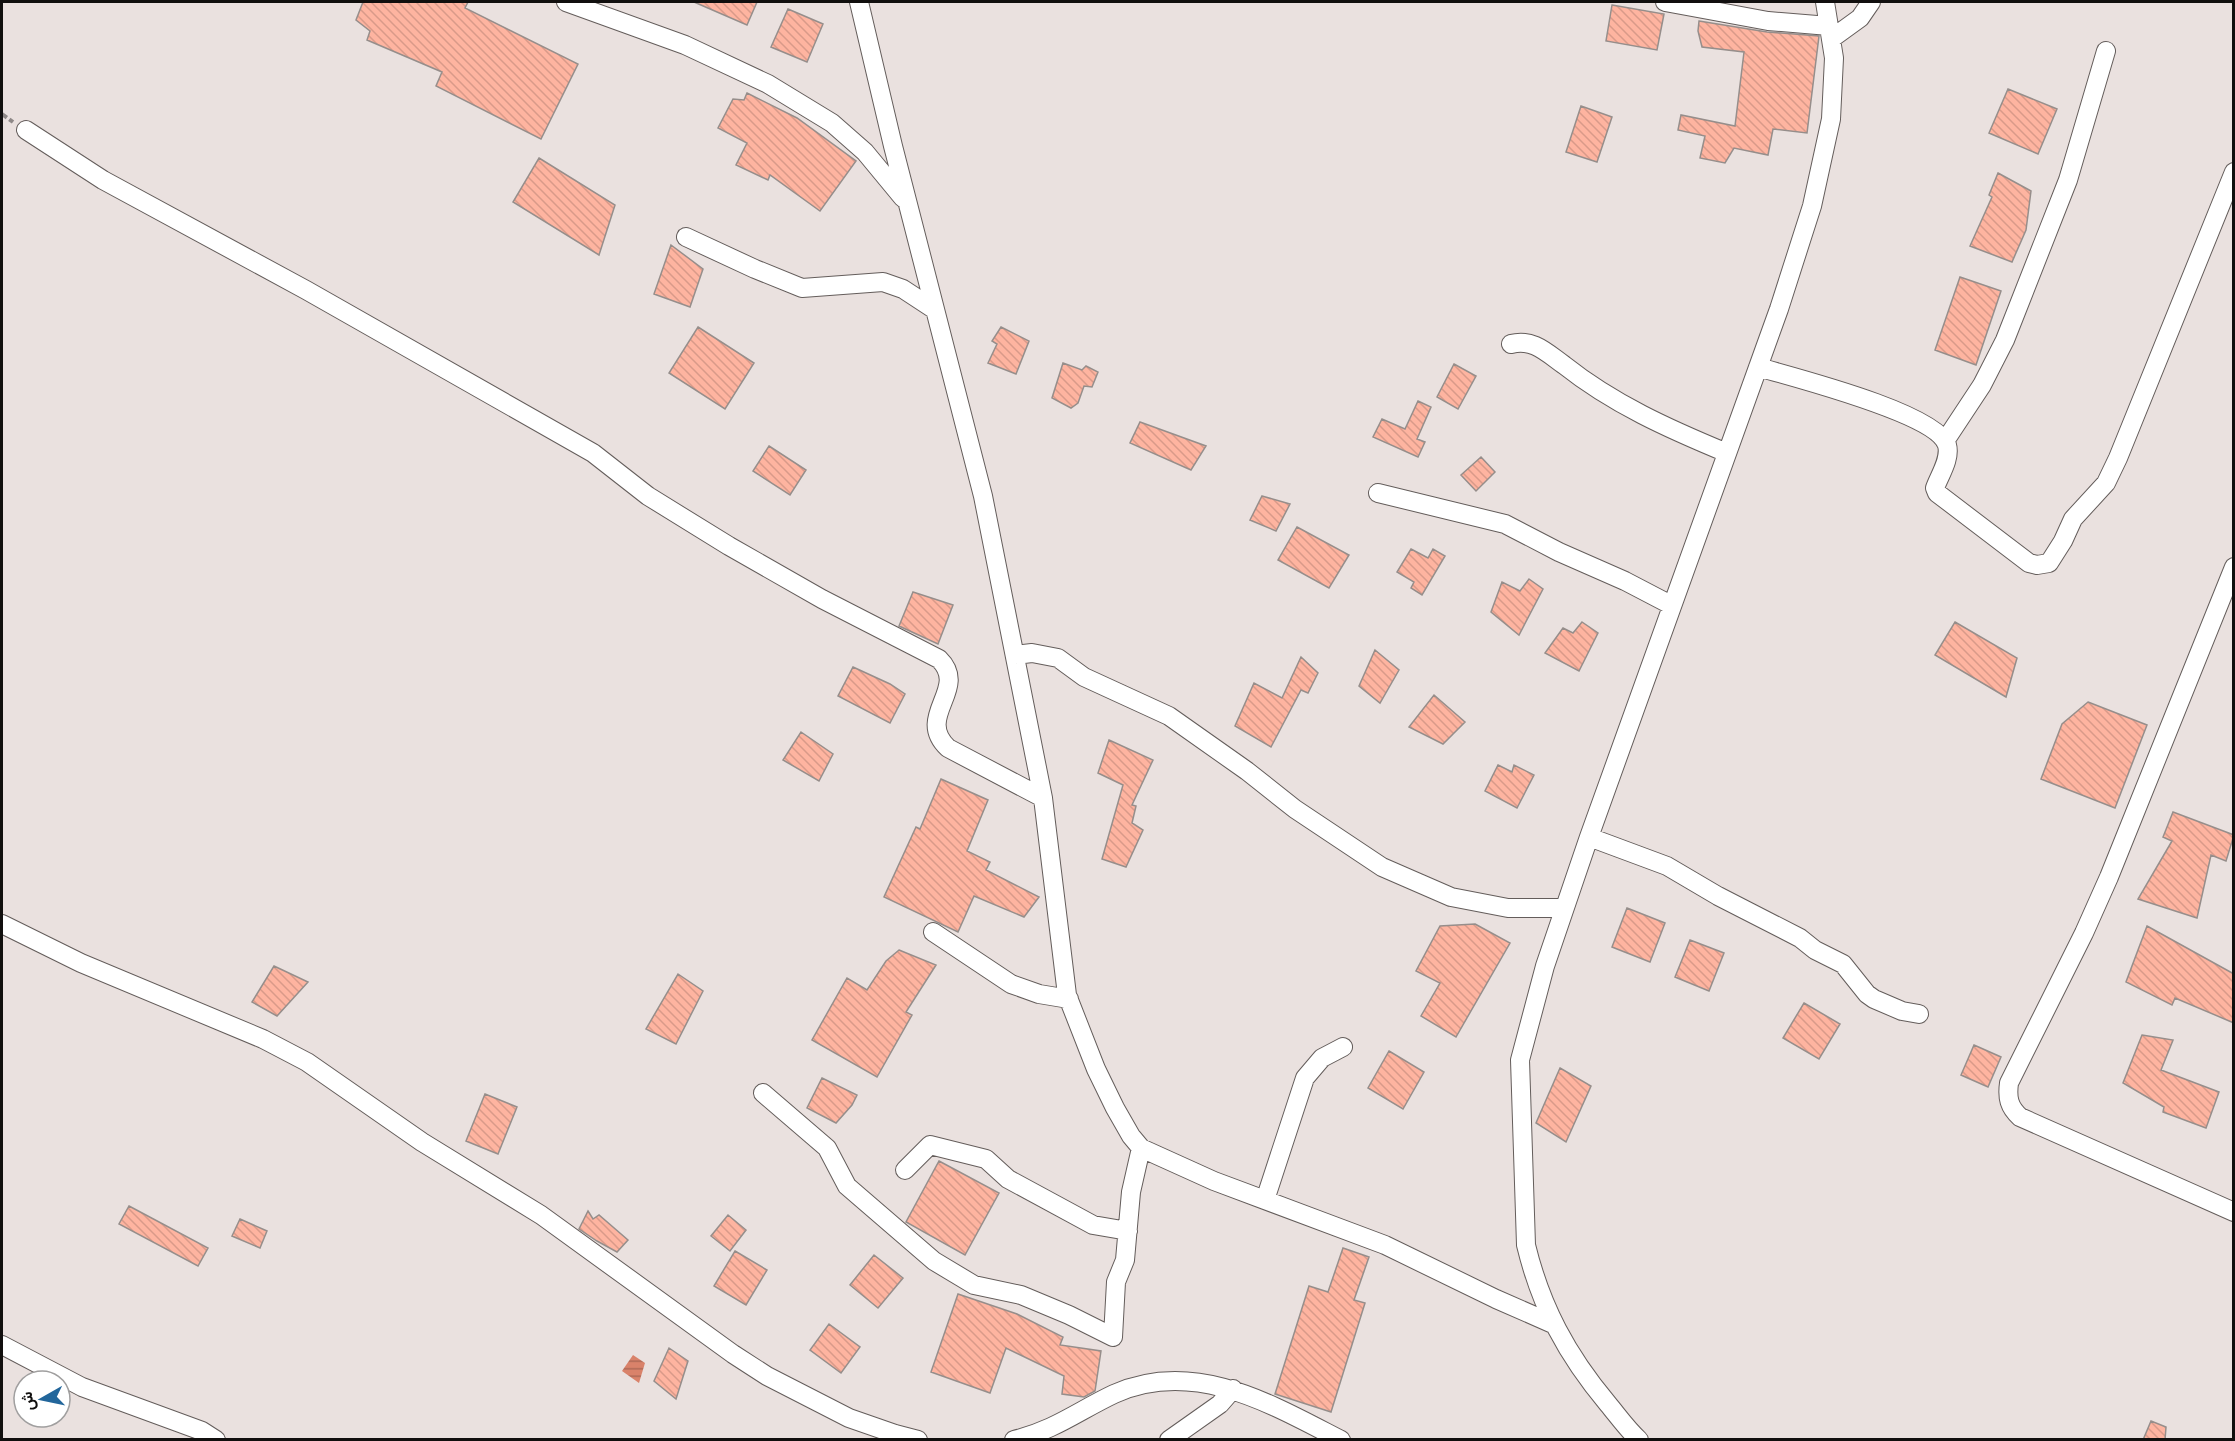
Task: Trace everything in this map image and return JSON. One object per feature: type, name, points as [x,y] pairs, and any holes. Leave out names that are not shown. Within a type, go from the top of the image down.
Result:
[{"type":"street","points":[[566,2],[685,45],[768,84],[832,123],[865,152],[908,204]]},
{"type":"street","points":[[859,2],[983,496],[1043,798],[1069,999],[1096,1069],[1115,1108],[1131,1136],[1141,1148],[1214,1181],[1385,1245],[1553,1324]]},
{"type":"street","points":[[1665,2],[1830,33],[1860,18],[1871,2]]},
{"type":"street","points":[[1633,1438],[1590,1382],[1553,1324],[1532,1271],[1526,1245],[1520,1060],[1545,966],[1588,837],[1798,252],[1822,164],[1830,119],[1834,58],[1825,2]]},
{"type":"street","points":[[1945,441],[1982,386],[2005,340],[2068,180],[2106,51]]},
{"type":"street","points":[[26,130],[103,180],[306,290],[593,453],[648,496],[739,552],[822,599],[939,659],[948,668],[949,682],[935,727],[939,740],[948,748],[1043,798]]},
{"type":"street","points":[[1758,367],[1851,394],[1902,413],[1931,428],[1945,441],[1948,455],[1935,489],[1937,493],[2029,563],[2037,565],[2049,563],[2073,519],[2106,483],[2118,458],[2234,172]]},
{"type":"street","points":[[686,237],[802,288],[883,282],[903,289],[935,310]]},
{"type":"street","points":[[1511,344],[1528,342],[1539,347],[1578,376],[1631,410],[1726,453]]},
{"type":"street","points":[[1378,493],[1505,524],[1671,605]]},
{"type":"street","points":[[2234,567],[2105,886],[2009,1083],[2008,1093],[2009,1102],[2020,1117],[2234,1212]]},
{"type":"street","points":[[1015,656],[1032,653],[1058,658],[1084,677],[1168,716],[1247,771],[1295,809],[1382,867],[1451,897],[1508,908],[1564,908]]},
{"type":"street","points":[[1588,837],[1667,866],[1844,964],[1867,994],[1874,999],[1902,1011],[1919,1014]]},
{"type":"street","points":[[2,924],[81,963],[263,1039],[307,1062],[422,1142],[541,1215],[733,1354],[767,1376],[849,1418],[918,1440]]},
{"type":"street","points":[[933,932],[1011,984],[1039,994],[1069,999]]},
{"type":"street","points":[[1265,1200],[1305,1078],[1322,1058],[1342,1047]]},
{"type":"street","points":[[763,1093],[827,1148],[847,1186],[934,1261],[974,1285],[1021,1295],[1070,1315],[1113,1337],[1116,1282],[1125,1260],[1131,1192],[1141,1148]]},
{"type":"street","points":[[904,1170],[930,1145],[986,1159],[1008,1179],[1093,1225],[1128,1231]]},
{"type":"street","points":[[2,1345],[82,1388],[202,1431],[216,1440]]},
{"type":"street","points":[[1014,1440],[1058,1425],[1114,1394],[1138,1386],[1180,1381],[1233,1389],[1268,1403],[1341,1440]]},
{"type":"street","points":[[1169,1440],[1220,1404],[1233,1389]]},
{"type":"shaded area","points":[[633,1355],[645,1363],[639,1383],[622,1371]]},
{"type":"building","points":[[363,2],[468,2],[465,8],[578,64],[541,139],[436,86],[442,72],[367,40],[370,31],[356,20]]},
{"type":"building","points":[[694,2],[757,2],[747,25]]},
{"type":"building","points":[[1612,5],[1664,14],[1657,50],[1606,41]]},
{"type":"building","points":[[788,9],[823,24],[807,62],[771,47]]},
{"type":"building","points":[[1699,21],[1767,32],[1819,36],[1807,133],[1773,129],[1768,155],[1734,148],[1725,163],[1700,158],[1705,136],[1678,130],[1681,115],[1735,126],[1744,52],[1702,47],[1698,31]]},
{"type":"building","points":[[2008,89],[2057,109],[2038,154],[1989,133]]},
{"type":"building","points":[[747,93],[797,118],[856,161],[820,211],[770,175],[768,180],[736,165],[747,143],[718,128],[733,99],[744,100]]},
{"type":"building","points":[[1581,106],[1612,117],[1597,162],[1566,152]]},
{"type":"building","points":[[539,158],[615,205],[599,255],[513,202]]},
{"type":"building","points":[[1998,173],[2031,191],[2026,230],[2012,262],[1970,246],[1992,197],[1989,195]]},
{"type":"building","points":[[671,245],[703,269],[690,307],[654,294]]},
{"type":"building","points":[[1960,277],[2001,291],[1976,365],[1935,350]]},
{"type":"building","points":[[698,327],[754,363],[725,409],[669,373]]},
{"type":"building","points":[[1001,327],[1029,341],[1016,374],[988,363],[997,344],[992,341]]},
{"type":"building","points":[[1063,363],[1082,370],[1086,366],[1098,372],[1092,387],[1084,386],[1078,403],[1071,408],[1052,398]]},
{"type":"building","points":[[1454,364],[1476,376],[1458,409],[1437,397]]},
{"type":"building","points":[[1418,401],[1431,407],[1417,439],[1425,442],[1418,457],[1373,437],[1382,419],[1405,429]]},
{"type":"building","points":[[1140,422],[1206,446],[1191,470],[1130,443]]},
{"type":"building","points":[[769,446],[806,470],[790,495],[753,471]]},
{"type":"building","points":[[1481,457],[1495,472],[1476,491],[1461,475]]},
{"type":"building","points":[[1262,496],[1290,504],[1276,531],[1250,520]]},
{"type":"building","points":[[1297,527],[1349,555],[1329,588],[1278,560]]},
{"type":"building","points":[[1411,549],[1428,558],[1433,549],[1445,556],[1422,595],[1411,588],[1414,582],[1397,572]]},
{"type":"building","points":[[1529,579],[1543,589],[1519,635],[1491,612],[1502,582],[1520,591]]},
{"type":"building","points":[[913,592],[953,605],[938,644],[899,626]]},
{"type":"building","points":[[1582,622],[1598,633],[1579,671],[1545,653],[1563,628],[1573,633]]},
{"type":"building","points":[[1955,622],[2017,658],[2006,697],[1935,655]]},
{"type":"building","points":[[1375,650],[1399,670],[1380,703],[1359,686]]},
{"type":"building","points":[[1301,657],[1318,673],[1308,693],[1301,690],[1271,747],[1235,726],[1254,683],[1282,698]]},
{"type":"building","points":[[853,667],[890,684],[905,694],[890,723],[838,696]]},
{"type":"building","points":[[1434,695],[1465,722],[1443,744],[1409,727]]},
{"type":"building","points":[[2088,702],[2147,725],[2115,808],[2041,779],[2062,724]]},
{"type":"building","points":[[801,732],[833,754],[819,781],[783,760]]},
{"type":"building","points":[[1109,740],[1153,760],[1132,805],[1136,806],[1132,823],[1143,830],[1126,867],[1102,859],[1123,785],[1098,773]]},
{"type":"building","points":[[1498,765],[1512,772],[1514,765],[1534,775],[1517,808],[1485,791]]},
{"type":"building","points":[[941,779],[988,800],[967,851],[990,862],[986,870],[1039,897],[1024,917],[974,896],[958,932],[884,897],[916,827],[920,829]]},
{"type":"building","points":[[2173,812],[2234,835],[2226,861],[2211,855],[2197,918],[2138,899],[2172,841],[2163,837]]},
{"type":"building","points":[[1627,908],[1665,923],[1650,962],[1612,947]]},
{"type":"building","points":[[1475,924],[1510,943],[1456,1037],[1421,1016],[1440,983],[1416,971],[1440,926]]},
{"type":"building","points":[[2147,926],[2234,974],[2234,1023],[2175,998],[2172,1005],[2126,982]]},
{"type":"building","points":[[1690,940],[1724,953],[1709,991],[1675,977]]},
{"type":"building","points":[[899,950],[936,965],[906,1012],[912,1015],[877,1077],[812,1040],[847,978],[867,990],[886,961]]},
{"type":"building","points":[[274,966],[308,982],[277,1016],[252,1002]]},
{"type":"building","points":[[678,974],[703,991],[676,1044],[646,1029]]},
{"type":"building","points":[[1804,1003],[1840,1024],[1819,1059],[1783,1038]]},
{"type":"building","points":[[2142,1035],[2173,1040],[2161,1070],[2219,1092],[2206,1128],[2163,1112],[2164,1107],[2123,1083]]},
{"type":"building","points":[[1974,1045],[2001,1057],[1988,1087],[1961,1075]]},
{"type":"building","points":[[1389,1051],[1424,1072],[1403,1109],[1368,1088]]},
{"type":"building","points":[[1560,1068],[1591,1086],[1566,1142],[1536,1123]]},
{"type":"building","points":[[822,1078],[857,1095],[852,1105],[836,1123],[807,1108]]},
{"type":"building","points":[[485,1094],[517,1107],[498,1154],[466,1141]]},
{"type":"building","points":[[939,1161],[999,1193],[965,1255],[906,1222]]},
{"type":"building","points":[[129,1206],[208,1248],[198,1266],[119,1224]]},
{"type":"building","points":[[588,1211],[593,1219],[599,1215],[628,1240],[617,1252],[579,1229]]},
{"type":"building","points":[[728,1215],[746,1230],[730,1251],[711,1236]]},
{"type":"building","points":[[240,1219],[267,1231],[260,1248],[232,1236]]},
{"type":"building","points":[[1343,1248],[1369,1257],[1354,1300],[1365,1303],[1331,1412],[1275,1394],[1309,1286],[1328,1292]]},
{"type":"building","points":[[735,1251],[767,1270],[746,1305],[714,1286]]},
{"type":"building","points":[[874,1255],[903,1278],[878,1308],[850,1285]]},
{"type":"building","points":[[958,1294],[1017,1314],[1063,1337],[1060,1345],[1101,1351],[1095,1391],[1084,1397],[1062,1394],[1064,1376],[1006,1348],[990,1393],[931,1372]]},
{"type":"building","points":[[829,1324],[860,1347],[841,1373],[810,1350]]},
{"type":"building","points":[[669,1348],[688,1361],[676,1399],[654,1381]]},
{"type":"building","points":[[2151,1421],[2166,1427],[2165,1440],[2143,1440]]}]
